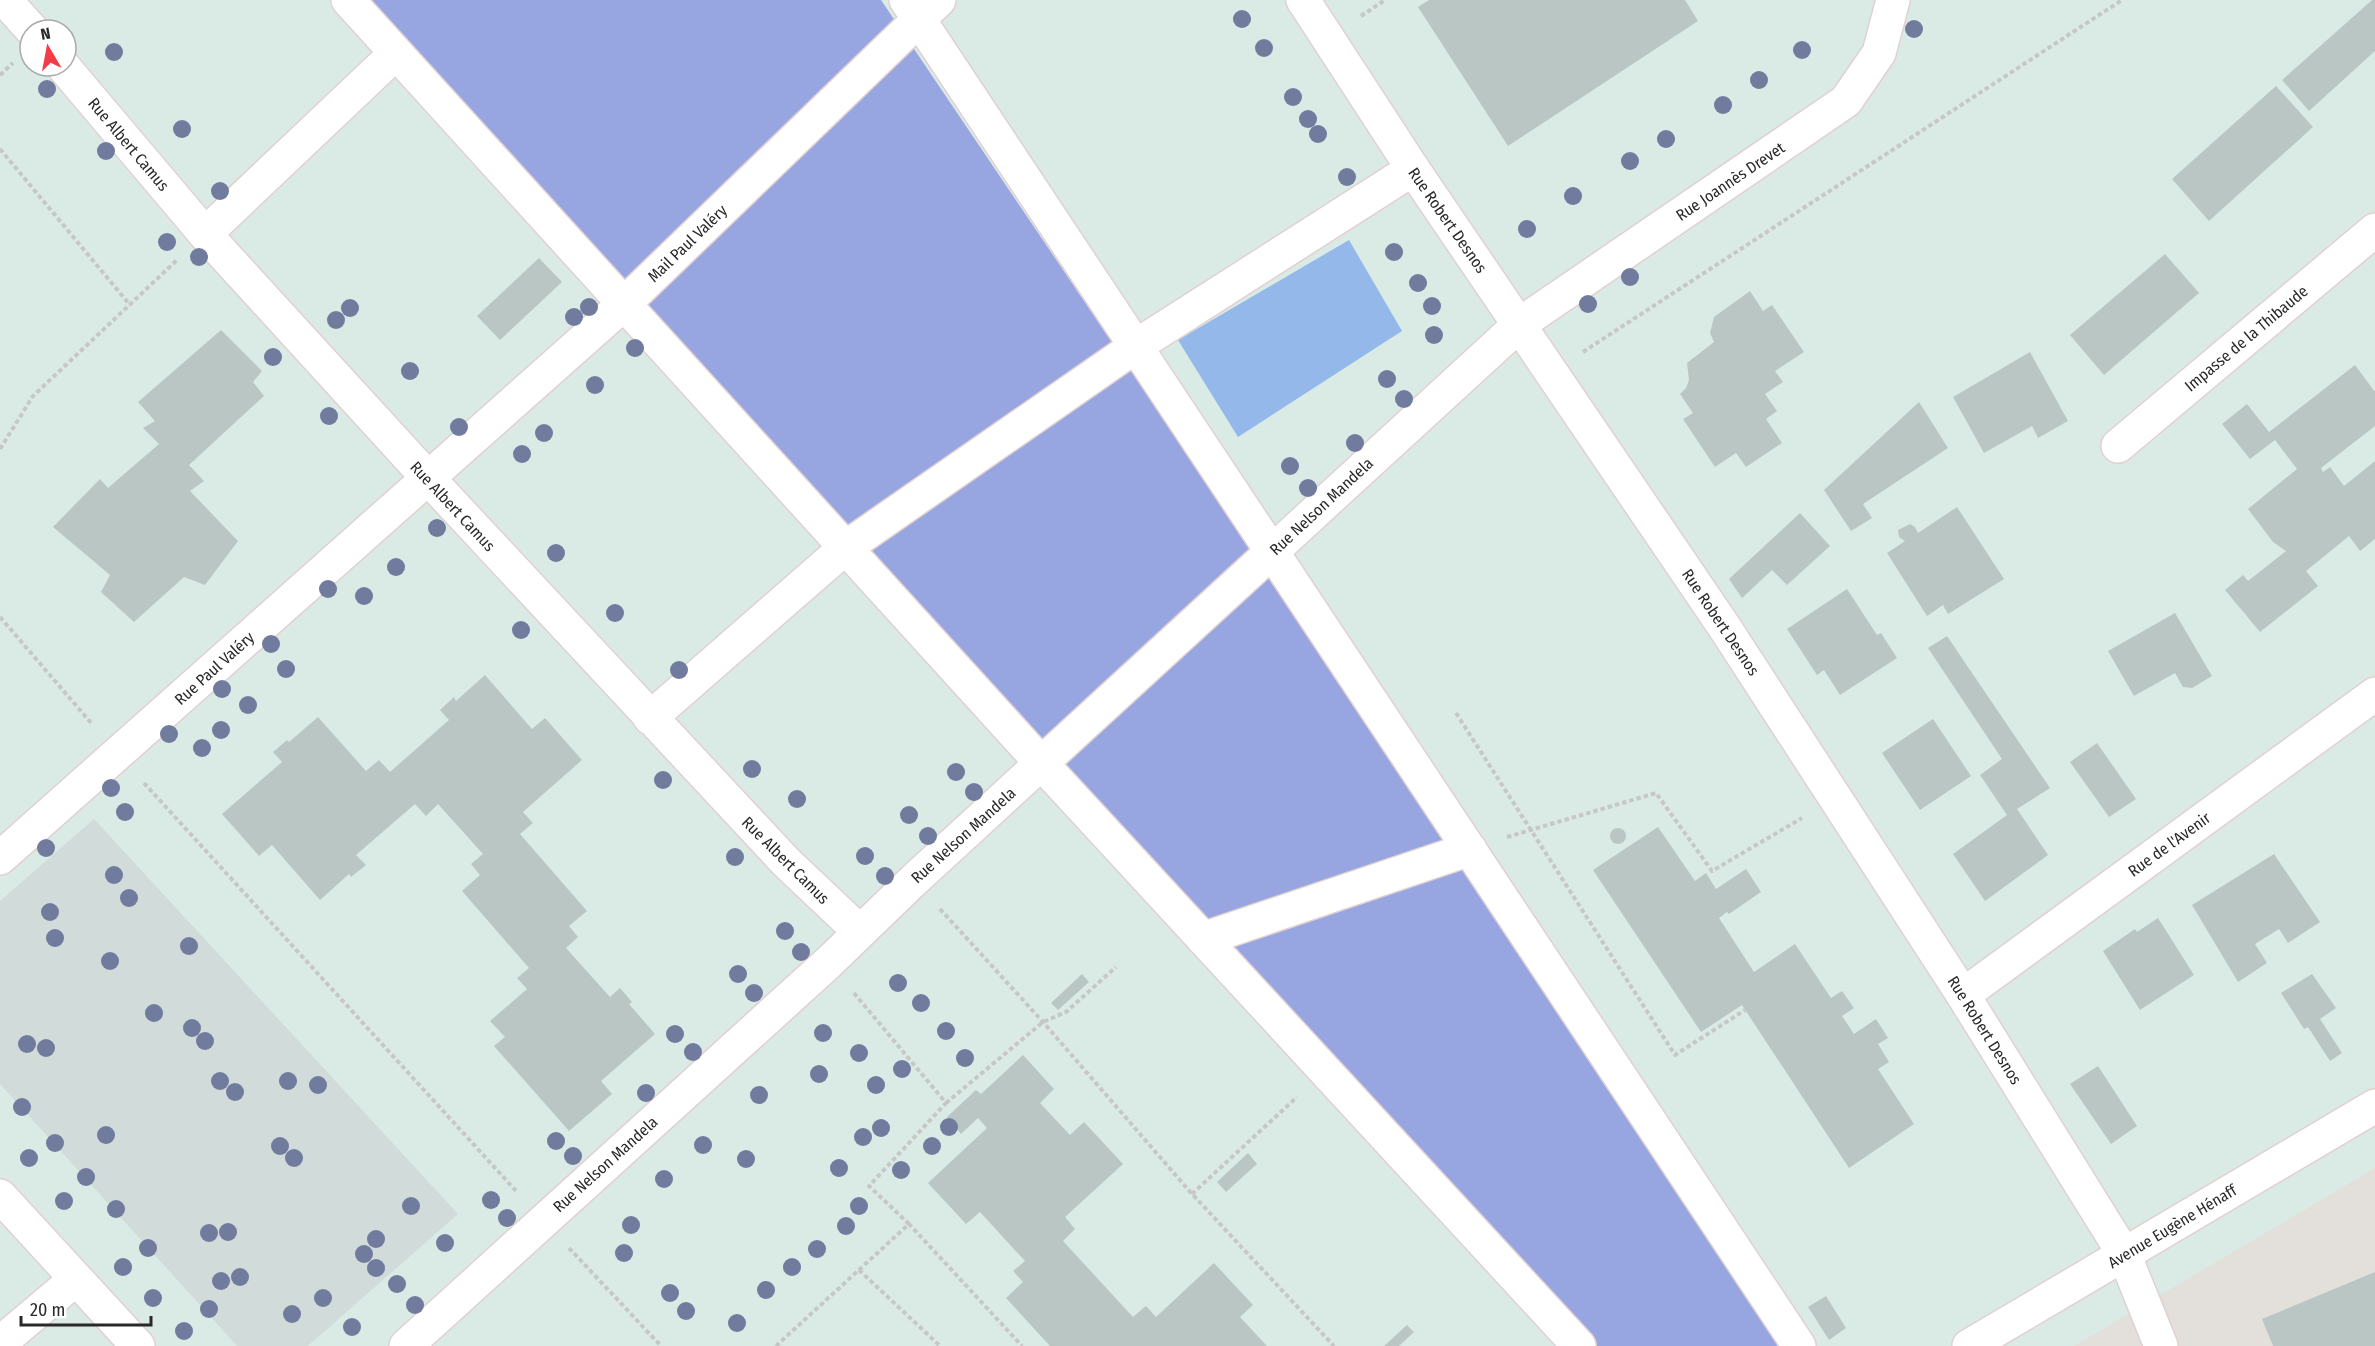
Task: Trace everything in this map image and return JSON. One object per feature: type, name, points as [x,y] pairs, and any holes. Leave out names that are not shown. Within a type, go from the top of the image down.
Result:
[{"type":"street","points":[[5,0],[21,18]]},
{"type":"street","points":[[348,0],[1042,764],[1580,1346]]},
{"type":"street","name":"Rue Robert Desnos","points":[[1303,0],[1413,169],[1553,372],[1836,798],[1963,995],[2124,1254],[2161,1346]]},
{"type":"street","name":"Rue Joannès Drevet","points":[[1520,324],[1846,101],[1879,53],[1893,0]]},
{"type":"street","points":[[921,7],[1136,346],[1799,1346]]},
{"type":"street","name":"Mail Paul Valéry","points":[[428,478],[624,304],[921,7]]},
{"type":"street","points":[[206,234],[396,53]]},
{"type":"street","name":"Rue Albert Camus","points":[[73,78],[206,234],[428,478],[786,862],[859,931]]},
{"type":"street","points":[[650,718],[845,548],[1136,346],[1413,169]]},
{"type":"street","name":"Impasse de la Thibaude","points":[[2118,446],[2375,230]]},
{"type":"street","name":"Rue Nelson Mandela","points":[[406,1346],[828,963],[914,880],[1520,324]]},
{"type":"street","name":"Rue Paul Valéry","points":[[0,858],[428,478]]},
{"type":"street","name":"Rue de l'Avenir","points":[[1963,995],[2375,694]]},
{"type":"street","points":[[1203,939],[1470,849]]},
{"type":"street","name":"Avenue Eugène Hénaff","points":[[1969,1346],[2375,1106]]},
{"type":"street","points":[[0,1196],[138,1346]]},
{"type":"street","points":[[0,1343],[76,1279]]},
{"type":"path","points":[[1553,372],[2122,0]]},
{"type":"path","points":[[0,149],[130,305]]},
{"type":"path","points":[[0,449],[33,396],[206,234]]},
{"type":"path","points":[[0,617],[118,754],[543,1221],[661,1346]]},
{"type":"path","points":[[1456,713],[1675,1055],[1745,1010]]},
{"type":"path","points":[[1470,849],[1656,793],[1712,871],[1836,798]]},
{"type":"path","points":[[914,880],[1043,1022],[1192,1194],[1334,1346]]},
{"type":"path","points":[[828,963],[946,1103]]},
{"type":"path","points":[[1022,1346],[909,1224],[869,1186],[946,1103],[1043,1022],[1066,1012],[1116,967]]},
{"type":"path","points":[[1192,1194],[1325,1071]]},
{"type":"path","points":[[776,1346],[909,1224]]},
{"type":"path","points":[[859,1270],[940,1346]]},
{"type":"shaded area","points":[[362,0],[881,0],[1231,519],[1465,855],[1782,1346],[1593,1346]]},
{"type":"shaded area","points":[[1349,240],[1402,331],[1238,437],[1178,340]]},
{"type":"shaded area","points":[[94,819],[458,1214],[308,1346],[237,1346],[0,1084],[0,901]]},
{"type":"shaded area","points":[[2375,1168],[2375,1346],[2074,1346]]},
{"type":"building","points":[[1429,0],[1685,0],[1698,21],[1508,146],[1418,7]]},
{"type":"building","points":[[2372,0],[2375,0],[2375,51],[2309,111],[2282,80]]},
{"type":"building","points":[[2276,86],[2313,127],[2209,221],[2172,179]]},
{"type":"building","points":[[2165,254],[2199,293],[2104,375],[2070,335]]},
{"type":"building","points":[[539,258],[562,282],[500,340],[477,316]]},
{"type":"building","points":[[1750,291],[1763,311],[1772,305],[1804,352],[1775,371],[1783,382],[1765,394],[1777,411],[1766,419],[1782,443],[1746,467],[1736,453],[1715,467],[1683,419],[1693,413],[1680,394],[1686,388],[1689,380],[1687,363],[1714,342],[1710,333],[1714,317]]},
{"type":"building","points":[[221,330],[262,371],[253,382],[264,396],[189,465],[204,481],[190,491],[238,541],[205,585],[184,577],[134,622],[101,592],[110,575],[53,527],[100,479],[108,488],[159,444],[143,428],[155,421],[138,402]]},
{"type":"building","points":[[2030,352],[2068,421],[2038,438],[2032,426],[1984,453],[1953,397]]},
{"type":"building","points":[[2355,365],[2375,392],[2375,426],[2321,468],[2323,472],[2330,467],[2344,486],[2375,461],[2375,539],[2360,551],[2349,536],[2306,571],[2318,586],[2260,632],[2225,590],[2243,575],[2248,581],[2286,551],[2273,542],[2248,509],[2297,469],[2275,440],[2250,459],[2222,424],[2247,404],[2269,432]]},
{"type":"building","points":[[1919,402],[1948,448],[1863,504],[1872,518],[1851,531],[1824,490]]},
{"type":"building","points":[[1957,507],[2004,579],[1948,614],[1943,605],[1927,616],[1887,553],[1905,541],[1899,537],[1898,530],[1910,524],[1918,533]]},
{"type":"building","points":[[1800,513],[1830,546],[1787,585],[1772,570],[1742,598],[1729,579]]},
{"type":"building","points":[[1847,589],[1877,635],[1881,633],[1897,658],[1840,695],[1824,670],[1817,675],[1787,629]]},
{"type":"building","points":[[2175,613],[2212,676],[2192,688],[2183,687],[2175,673],[2134,696],[2108,651]]},
{"type":"building","points":[[1947,636],[2050,788],[2017,809],[2048,855],[1985,901],[1953,854],[2007,815],[1980,775],[2002,759],[1928,648]]},
{"type":"building","points":[[485,675],[532,729],[545,718],[582,760],[523,812],[533,823],[520,834],[587,911],[569,926],[578,937],[566,948],[610,997],[620,988],[632,1002],[629,1004],[655,1034],[601,1081],[612,1094],[569,1131],[494,1046],[505,1037],[490,1021],[527,989],[517,978],[529,968],[462,891],[480,875],[471,864],[483,854],[438,804],[426,816],[415,804],[356,855],[366,865],[351,877],[349,874],[320,900],[272,845],[259,856],[222,814],[282,762],[273,752],[287,740],[289,742],[318,717],[366,771],[379,760],[390,772],[449,720],[440,710],[454,697],[456,701]]},
{"type":"building","points":[[1933,719],[1971,776],[1920,810],[1882,753]]},
{"type":"building","points":[[2097,743],[2136,799],[2109,817],[2070,762]]},
{"type":"building","points":[[1658,827],[1695,881],[1706,873],[1716,889],[1746,869],[1761,892],[1729,914],[1727,912],[1719,918],[1754,972],[1795,944],[1831,998],[1842,991],[1854,1008],[1842,1016],[1854,1034],[1876,1019],[1888,1038],[1878,1044],[1889,1062],[1878,1069],[1914,1124],[1849,1168],[1742,1005],[1701,1032],[1593,870]]},
{"type":"building","points":[[1618,828],[1624,830],[1626,836],[1624,842],[1618,844],[1612,842],[1610,836],[1612,830]]},
{"type":"building","points":[[2274,854],[2320,922],[2288,943],[2279,929],[2255,944],[2267,963],[2238,982],[2192,905]]},
{"type":"building","points":[[2158,918],[2194,975],[2140,1010],[2103,951],[2135,929],[2137,932]]},
{"type":"building","points":[[1082,974],[1089,982],[1058,1010],[1051,1003]]},
{"type":"building","points":[[2312,974],[2336,1008],[2320,1019],[2342,1053],[2330,1061],[2308,1027],[2304,1029],[2281,993]]},
{"type":"building","points":[[1023,1055],[1054,1089],[1040,1103],[1070,1135],[1084,1122],[1123,1164],[1065,1217],[1075,1229],[1063,1241],[1133,1317],[1146,1306],[1156,1317],[1214,1263],[1253,1305],[1240,1317],[1267,1346],[1050,1346],[1006,1298],[1023,1282],[1013,1271],[1025,1261],[980,1212],[966,1224],[928,1183],[987,1128],[978,1118],[961,1134],[947,1117],[976,1090],[981,1094]]},
{"type":"building","points":[[2098,1066],[2137,1126],[2111,1144],[2070,1084]]},
{"type":"building","points":[[1248,1153],[1257,1164],[1226,1192],[1217,1182]]},
{"type":"building","points":[[2375,1272],[2375,1346],[2273,1346],[2262,1319]]},
{"type":"building","points":[[1826,1296],[1846,1328],[1829,1340],[1808,1307]]},
{"type":"building","points":[[1407,1325],[1414,1332],[1399,1346],[1384,1346]]}]
